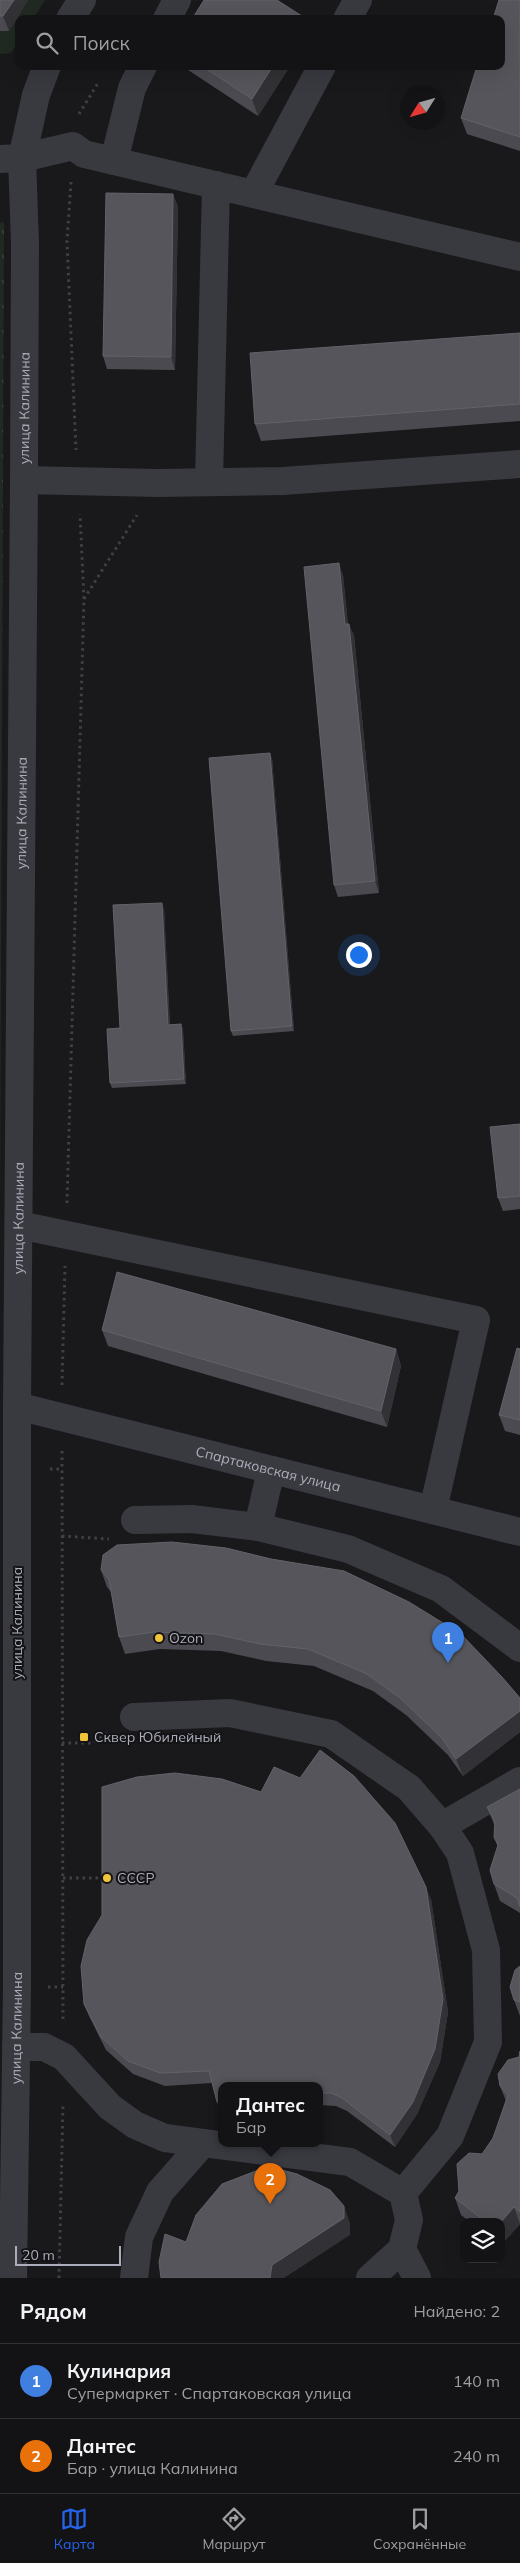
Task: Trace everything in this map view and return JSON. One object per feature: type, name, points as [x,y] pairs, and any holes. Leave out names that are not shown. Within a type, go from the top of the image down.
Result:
[{"type":"street","points":[[73,15],[82,0]]},
{"type":"street","points":[[169,15],[177,0]]},
{"type":"street","points":[[349,15],[358,0]]},
{"type":"street","name":"улица Калинина","points":[[13,2278],[8,2091],[16,2047],[17,1406],[25,243],[11,158],[46,70]]},
{"type":"street","points":[[114,161],[132,88],[141,70]]},
{"type":"street","points":[[254,193],[320,70]]},
{"type":"street","points":[[11,158],[73,146],[84,154],[520,256]]},
{"type":"street","points":[[209,481],[216,186]]},
{"type":"street","points":[[24,480],[158,483],[283,481],[520,464]]},
{"type":"street","points":[[19,1225],[476,1320],[433,1510]]},
{"type":"street","name":"Спартаковская улица","points":[[17,1406],[520,1532]]},
{"type":"street","points":[[258,1528],[271,1470]]},
{"type":"street","points":[[135,1520],[192,1520],[258,1528],[348,1549],[440,1589],[520,1648]]},
{"type":"street","points":[[134,1717],[230,1713],[331,1734],[409,1788],[442,1826],[460,1853],[486,1950],[488,2042],[450,2136],[403,2193]]},
{"type":"street","points":[[442,1826],[520,1781]]},
{"type":"street","points":[[16,2047],[44,2047],[64,2058],[110,2107],[135,2125],[165,2138],[218,2145]]},
{"type":"street","points":[[134,2278],[139,2237],[160,2192],[203,2143]]},
{"type":"street","points":[[234,2147],[350,2162],[403,2193],[409,2220],[402,2249],[370,2278]]},
{"type":"street","points":[[402,2249],[417,2278]]},
{"type":"path","points":[[59,2278],[64,2058],[62,1417],[84,599],[67,241],[76,120],[99,82]]},
{"type":"path","points":[[84,599],[158,483]]},
{"type":"path","points":[[62,1536],[113,1539],[135,1520]]},
{"type":"path","points":[[62,1743],[92,1743],[134,1717]]},
{"type":"path","points":[[63,1878],[107,1878]]},
{"type":"green space","points":[[0,0],[45,0],[36,15],[15,15],[15,47],[11,53],[0,54]]},
{"type":"green space","points":[[4,222],[0,1217],[0,223]]},
{"type":"building","points":[[0,0],[14,0],[3,16],[0,16]]},
{"type":"building","points":[[204,0],[277,0],[300,15],[195,15]]},
{"type":"building","points":[[499,0],[520,0],[520,137],[461,118],[476,70],[505,70],[505,15],[494,15]]},
{"type":"building","points":[[208,70],[270,70],[252,99]]},
{"type":"building","points":[[106,193],[173,194],[171,357],[103,356]]},
{"type":"building","points":[[520,333],[520,404],[255,424],[250,353]]},
{"type":"building","points":[[339,563],[345,624],[349,624],[375,881],[334,885],[304,567]]},
{"type":"building","points":[[270,753],[292,1026],[231,1031],[209,758]]},
{"type":"building","points":[[162,903],[168,1025],[181,1024],[184,1079],[110,1083],[107,1029],[120,1028],[113,905]]},
{"type":"building","points":[[520,1124],[520,1196],[498,1198],[490,1127]]},
{"type":"building","points":[[117,1272],[396,1349],[381,1411],[102,1330]]},
{"type":"building","points":[[517,1348],[520,1349],[520,1420],[499,1415]]},
{"type":"building","points":[[172,1542],[226,1548],[271,1559],[344,1571],[409,1602],[461,1634],[520,1698],[520,1711],[456,1759],[442,1738],[400,1698],[367,1674],[308,1649],[260,1644],[215,1634],[154,1632],[119,1637],[109,1579],[101,1570],[103,1555],[117,1545]]},
{"type":"building","points":[[320,1750],[354,1776],[395,1823],[426,1887],[443,1999],[435,2049],[413,2102],[390,2135],[342,2098],[331,2093],[323,2093],[323,2082],[218,2082],[217,2102],[209,2071],[160,2073],[128,2061],[101,2037],[84,2004],[81,1966],[87,1940],[102,1915],[102,1787],[137,1777],[175,1773],[222,1779],[261,1792],[274,1767],[300,1778]]},
{"type":"building","points":[[520,1789],[520,1907],[517,1898],[494,1884],[490,1870],[498,1845],[494,1837],[495,1821],[487,1807]]},
{"type":"building","points":[[520,1966],[520,2002],[514,2000],[510,1987],[515,1970]]},
{"type":"building","points":[[520,2051],[520,2212],[514,2207],[504,2218],[481,2218],[455,2198],[459,2191],[457,2164],[469,2153],[482,2154],[493,2138],[508,2095],[500,2086],[498,2074],[508,2060],[519,2057]]},
{"type":"building","points":[[261,2169],[278,2169],[297,2174],[330,2190],[344,2206],[344,2218],[272,2265],[270,2278],[161,2278],[159,2262],[165,2234],[186,2242],[196,2215],[222,2184]]},
{"type":"place","name":"Ozon","points":[[159,1638]]},
{"type":"place","name":"Кулинария","points":[[448,1663]]},
{"type":"place","name":"Сквер Юбилейный","points":[[84,1737]]},
{"type":"place","name":"СССР","points":[[107,1878]]},
{"type":"place","name":"Дантес","points":[[270,2204]]}]
